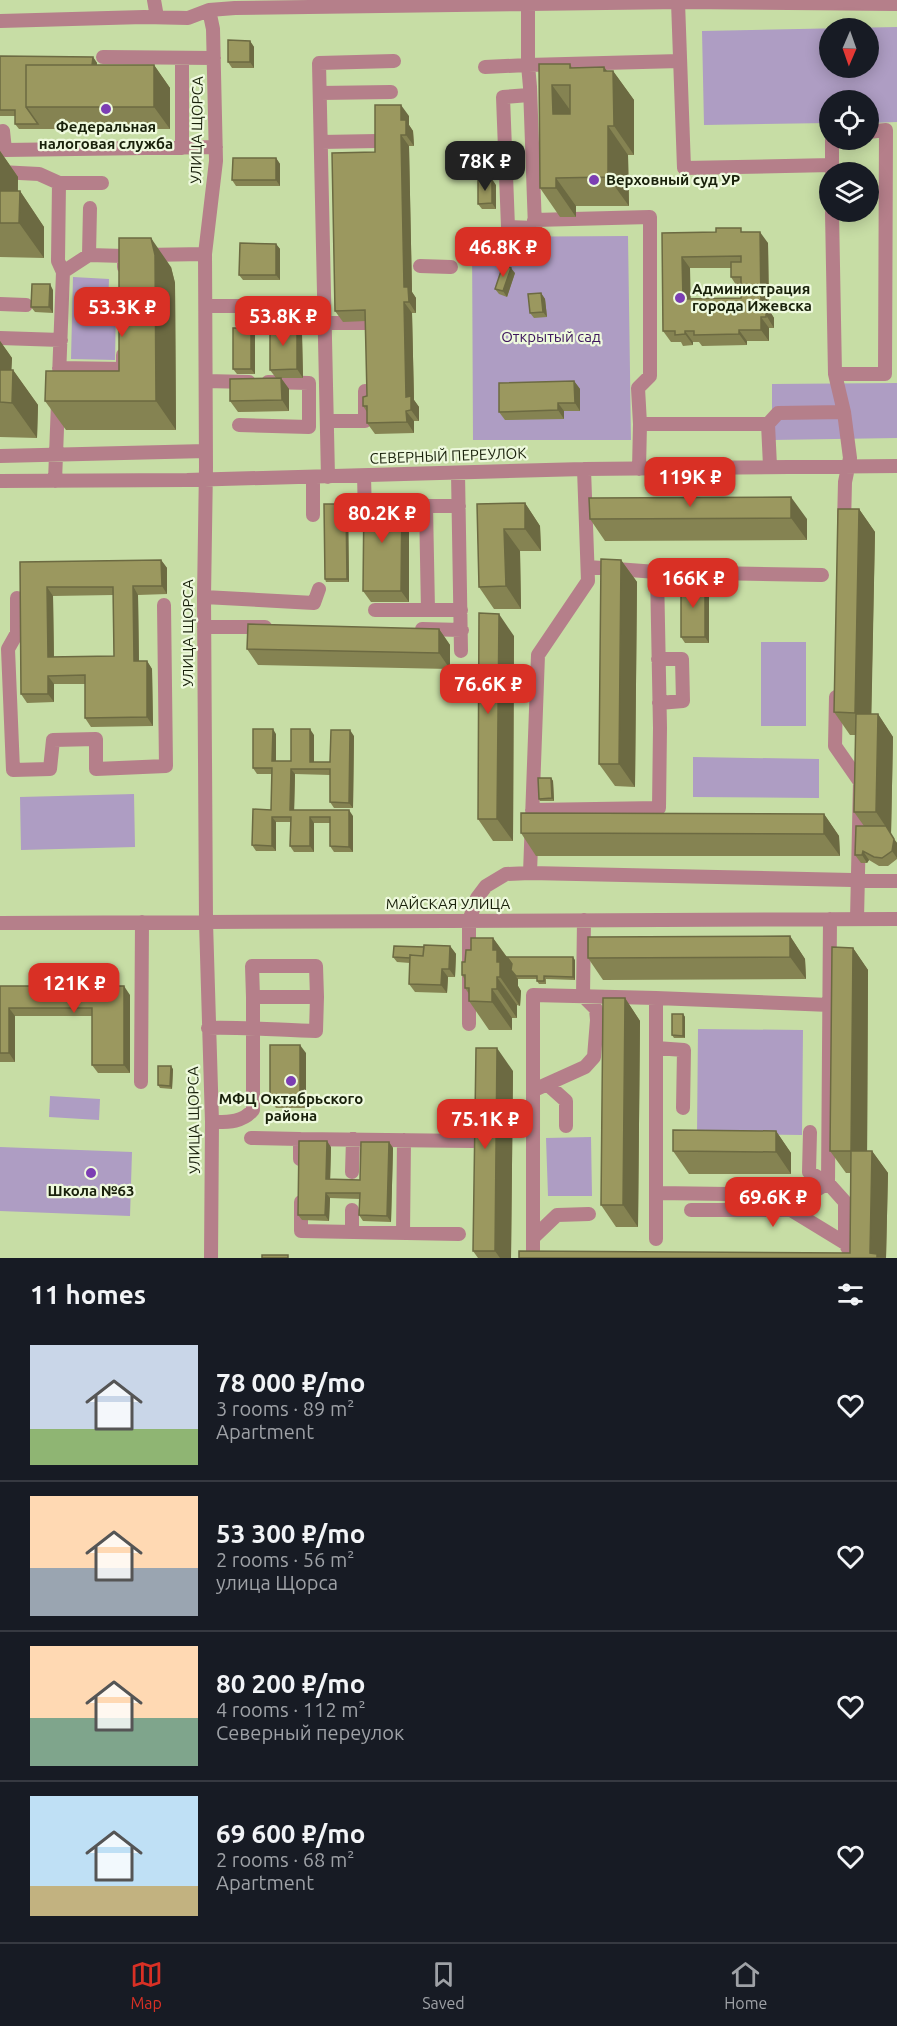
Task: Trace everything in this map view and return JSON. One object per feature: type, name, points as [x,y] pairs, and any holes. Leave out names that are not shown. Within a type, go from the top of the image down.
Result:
[{"type":"street","points":[[154,0],[157,17]]},
{"type":"street","points":[[682,2],[680,61],[684,168],[819,169]]},
{"type":"street","points":[[0,21],[188,18],[209,10],[281,4],[893,3]]},
{"type":"street","points":[[528,4],[528,66],[530,95],[535,228],[508,227],[502,97],[530,95]]},
{"type":"street","name":"УЛИЦА ЩОРСА","points":[[209,10],[213,29],[216,147],[205,254],[206,922],[212,1122],[212,1258]]},
{"type":"street","points":[[104,57],[214,58]]},
{"type":"street","points":[[182,58],[183,148]]},
{"type":"street","points":[[313,515],[321,477],[327,421],[319,63],[394,61]]},
{"type":"street","points":[[485,67],[680,61]]},
{"type":"street","points":[[320,93],[391,92]]},
{"type":"street","points":[[835,374],[885,374],[886,130],[879,131]]},
{"type":"street","points":[[0,132],[3,131],[5,150],[216,147]]},
{"type":"street","points":[[321,142],[377,141]]},
{"type":"street","points":[[0,172],[39,174],[59,183],[102,183]]},
{"type":"street","points":[[55,481],[63,272],[58,261],[59,183]]},
{"type":"street","points":[[89,255],[90,208]]},
{"type":"street","points":[[534,220],[650,217],[650,376],[638,388],[639,469]]},
{"type":"street","points":[[832,222],[835,374],[844,412],[850,458],[845,482],[842,542]]},
{"type":"street","points":[[63,272],[89,255],[205,254]]},
{"type":"street","points":[[124,256],[124,278]]},
{"type":"street","points":[[420,266],[452,267]]},
{"type":"street","points":[[0,304],[26,305]]},
{"type":"street","points":[[206,306],[304,308]]},
{"type":"street","points":[[325,323],[370,323]]},
{"type":"street","points":[[0,338],[61,340]]},
{"type":"street","points":[[59,368],[123,369],[123,346]]},
{"type":"street","points":[[206,381],[309,383],[309,427],[239,425]]},
{"type":"street","points":[[327,421],[365,421],[365,391]]},
{"type":"street","points":[[770,466],[768,424],[778,413],[844,412]]},
{"type":"street","points":[[640,424],[768,424]]},
{"type":"street","points":[[0,456],[206,451]]},
{"type":"street","name":"СЕВЕРНЫЙ ПЕРЕУЛОК","points":[[0,482],[205,480],[584,469],[897,466]]},
{"type":"street","points":[[530,873],[538,655],[588,581],[584,469]]},
{"type":"street","points":[[458,473],[461,651]]},
{"type":"street","points":[[364,476],[365,528]]},
{"type":"street","points":[[428,610],[426,506],[459,506]]},
{"type":"street","points":[[588,567],[657,572],[822,575]]},
{"type":"street","points":[[532,810],[659,808],[657,572]]},
{"type":"street","points":[[204,597],[314,603],[319,589]]},
{"type":"street","points":[[17,598],[17,633],[7,640],[13,770],[50,769],[53,741],[96,739],[96,769],[166,766],[164,605]]},
{"type":"street","points":[[375,610],[461,610]]},
{"type":"street","points":[[204,627],[277,628]]},
{"type":"street","points":[[404,629],[462,630]]},
{"type":"street","points":[[658,659],[682,659],[683,701],[659,703]]},
{"type":"street","points":[[837,679],[835,746],[860,782],[856,919]]},
{"type":"street","points":[[469,1024],[469,921],[477,898],[486,886],[506,874],[897,881]]},
{"type":"street","points":[[828,1183],[830,919]]},
{"type":"street","name":"МАЙСКАЯ УЛИЦА","points":[[0,923],[897,919]]},
{"type":"street","points":[[534,1090],[585,1067],[594,1057],[596,1009],[583,996],[584,920]]},
{"type":"street","points":[[141,1083],[142,922]]},
{"type":"street","points":[[208,1028],[252,1029],[316,1031],[316,966],[252,966],[253,997],[252,1029],[253,1110],[236,1122],[212,1122]]},
{"type":"street","points":[[533,1258],[533,995],[830,1005]]},
{"type":"street","points":[[253,997],[317,997]]},
{"type":"street","points":[[656,998],[656,1239]]},
{"type":"street","points":[[656,1048],[684,1050],[683,1108]]},
{"type":"street","points":[[547,1084],[566,1101],[566,1126]]},
{"type":"street","points":[[810,1132],[809,1172],[828,1183],[845,1202],[845,1243],[853,1258]]},
{"type":"street","points":[[251,1137],[473,1141]]},
{"type":"street","points":[[300,1139],[301,1231],[459,1234]]},
{"type":"street","points":[[352,1139],[352,1172]]},
{"type":"street","points":[[403,1233],[404,1140]]},
{"type":"street","points":[[657,1193],[808,1195],[828,1183]]},
{"type":"street","points":[[352,1210],[352,1232]]},
{"type":"street","points":[[691,1210],[791,1210],[845,1243]]},
{"type":"street","points":[[534,1237],[558,1215],[589,1214]]},
{"type":"green space","points":[[879,27],[897,27],[897,122],[879,123],[879,90],[819,90],[819,123],[704,125],[702,31],[819,28],[819,78],[879,78]]},
{"type":"green space","name":"Открытый сад","points":[[628,236],[631,440],[473,440],[472,237]]},
{"type":"green space","points":[[73,277],[109,279],[108,307],[116,308],[115,360],[71,359]]},
{"type":"green space","points":[[897,383],[897,438],[772,440],[772,384]]},
{"type":"green space","points":[[761,642],[806,642],[806,726],[761,726]]},
{"type":"green space","points":[[693,757],[819,759],[819,798],[693,797]]},
{"type":"green space","points":[[134,794],[135,847],[21,850],[20,797]]},
{"type":"green space","points":[[698,1029],[803,1030],[802,1135],[697,1134]]},
{"type":"green space","points":[[50,1096],[100,1099],[99,1120],[49,1117]]},
{"type":"green space","points":[[591,1137],[592,1196],[548,1196],[546,1138]]},
{"type":"green space","points":[[0,1147],[132,1152],[130,1216],[0,1211]]},
{"type":"building","points":[[228,40],[250,41],[250,62],[228,62]]},
{"type":"building","points":[[0,56],[93,57],[92,65],[26,65],[26,107],[38,124],[15,124],[15,110],[0,110]]},
{"type":"building","points":[[539,64],[570,64],[570,68],[604,67],[604,71],[613,71],[614,126],[608,126],[608,177],[556,178],[556,188],[540,188]],"holes":[[[552,85],[570,85],[570,114],[553,114]]]},
{"type":"building","points":[[26,65],[154,65],[154,107],[26,107]]},
{"type":"building","points":[[375,105],[401,105],[401,120],[406,120],[406,135],[401,135],[404,287],[408,287],[409,302],[404,302],[406,397],[411,396],[411,410],[406,411],[407,422],[367,423],[367,406],[363,406],[363,397],[367,396],[365,310],[335,311],[332,153],[375,152]]},
{"type":"building","points":[[233,158],[276,158],[276,180],[232,180]]},
{"type":"building","points":[[492,179],[492,203],[478,204],[478,180]]},
{"type":"building","points":[[0,191],[20,191],[19,223],[0,223]]},
{"type":"building","name":"Администрация города Ижевска","points":[[716,228],[741,228],[741,232],[760,232],[761,307],[766,307],[766,317],[761,317],[761,330],[739,330],[739,334],[694,335],[694,331],[685,331],[685,334],[675,335],[675,331],[663,331],[662,233],[716,232]],"holes":[[[741,256],[741,262],[731,262],[731,277],[741,277],[741,298],[683,299],[682,257]]]},
{"type":"building","points":[[119,238],[151,238],[155,255],[156,401],[45,401],[46,371],[119,371]]},
{"type":"building","points":[[240,243],[276,244],[276,275],[239,275]]},
{"type":"building","points":[[503,265],[511,268],[503,291],[495,289]]},
{"type":"building","points":[[32,284],[50,284],[49,307],[31,307]]},
{"type":"building","points":[[541,293],[543,312],[530,313],[528,294]]},
{"type":"building","points":[[270,325],[297,325],[297,369],[270,370]]},
{"type":"building","points":[[233,328],[251,328],[251,369],[233,369]]},
{"type":"building","points":[[0,370],[13,370],[12,403],[0,402]]},
{"type":"building","points":[[281,378],[282,400],[230,401],[230,379]]},
{"type":"building","points":[[574,381],[575,403],[558,403],[558,410],[499,412],[499,383]]},
{"type":"building","points":[[364,496],[402,496],[401,591],[363,591]]},
{"type":"building","points":[[791,497],[791,518],[590,519],[589,498]]},
{"type":"building","points":[[525,503],[525,529],[504,529],[506,586],[479,587],[477,504]]},
{"type":"building","points":[[324,504],[346,504],[347,579],[325,579]]},
{"type":"building","points":[[838,509],[859,509],[855,713],[834,712]]},
{"type":"building","points":[[601,559],[621,560],[619,764],[599,764]]},
{"type":"building","points":[[161,560],[162,586],[133,586],[134,661],[147,661],[147,717],[85,718],[85,675],[48,676],[48,694],[21,694],[20,562]],"holes":[[[47,587],[113,587],[114,656],[48,657]]]},
{"type":"building","points":[[681,581],[705,581],[705,637],[681,637]]},
{"type":"building","points":[[479,613],[499,614],[497,819],[478,819]]},
{"type":"building","points":[[248,624],[439,629],[439,653],[247,649]]},
{"type":"building","points":[[856,714],[878,714],[876,812],[854,812]]},
{"type":"building","points":[[253,729],[273,729],[272,761],[291,761],[291,729],[310,729],[310,762],[330,762],[331,730],[350,730],[349,803],[330,802],[330,769],[291,769],[290,810],[349,810],[349,847],[330,846],[330,817],[310,817],[310,846],[290,846],[291,817],[272,817],[272,846],[252,845],[253,809],[271,810],[272,768],[253,768]]},
{"type":"building","points":[[538,778],[551,778],[552,798],[539,799]]},
{"type":"building","points":[[521,813],[824,814],[824,834],[521,833]]},
{"type":"building","points":[[856,826],[886,826],[894,839],[892,851],[882,858],[874,857],[863,851],[862,855],[855,855]]},
{"type":"building","points":[[790,936],[790,957],[588,958],[588,937]]},
{"type":"building","points":[[471,938],[493,938],[493,950],[497,950],[500,977],[497,977],[497,989],[492,989],[492,1002],[469,1001],[469,988],[465,988],[465,975],[462,975],[462,962],[465,962],[466,950],[471,950]]},
{"type":"building","points":[[424,945],[450,946],[449,969],[442,969],[441,985],[409,984],[410,955],[423,956]]},
{"type":"building","points":[[394,946],[424,947],[423,956],[393,957]]},
{"type":"building","points":[[832,947],[853,948],[851,1151],[830,1151]]},
{"type":"building","points":[[507,957],[573,957],[573,977],[544,976],[544,981],[537,981],[537,976],[516,976],[511,970],[512,964]]},
{"type":"building","points":[[0,986],[124,986],[124,1065],[92,1065],[92,1008],[9,1008],[9,1053],[0,1053]]},
{"type":"building","points":[[603,998],[625,998],[623,1205],[601,1205]]},
{"type":"building","points":[[672,1014],[683,1014],[683,1036],[672,1035]]},
{"type":"building","name":"МФЦ Октябрьского района","points":[[270,1045],[300,1045],[300,1100],[270,1100]]},
{"type":"building","points":[[476,1048],[497,1048],[495,1251],[473,1251]]},
{"type":"building","points":[[158,1066],[171,1066],[170,1086],[158,1085]]},
{"type":"building","points":[[673,1130],[776,1131],[776,1152],[673,1151]]},
{"type":"building","points":[[299,1141],[327,1141],[326,1179],[360,1180],[361,1142],[389,1142],[387,1216],[359,1215],[360,1193],[326,1193],[325,1215],[298,1215]]},
{"type":"building","points":[[851,1151],[872,1151],[870,1253],[877,1254],[877,1258],[519,1258],[519,1251],[850,1253]]},
{"type":"building","points":[[262,1255],[288,1255],[288,1258],[262,1258]]},
{"type":"place","name":"Федеральная налоговая служба","points":[[106,109]]},
{"type":"place","name":"Верховный суд УР","points":[[594,180]]},
{"type":"place","name":"Администрация города Ижевска","points":[[680,298]]},
{"type":"place","name":"МФЦ Октябрьского района","points":[[291,1081]]},
{"type":"place","name":"Школа №63","points":[[91,1173]]}]
